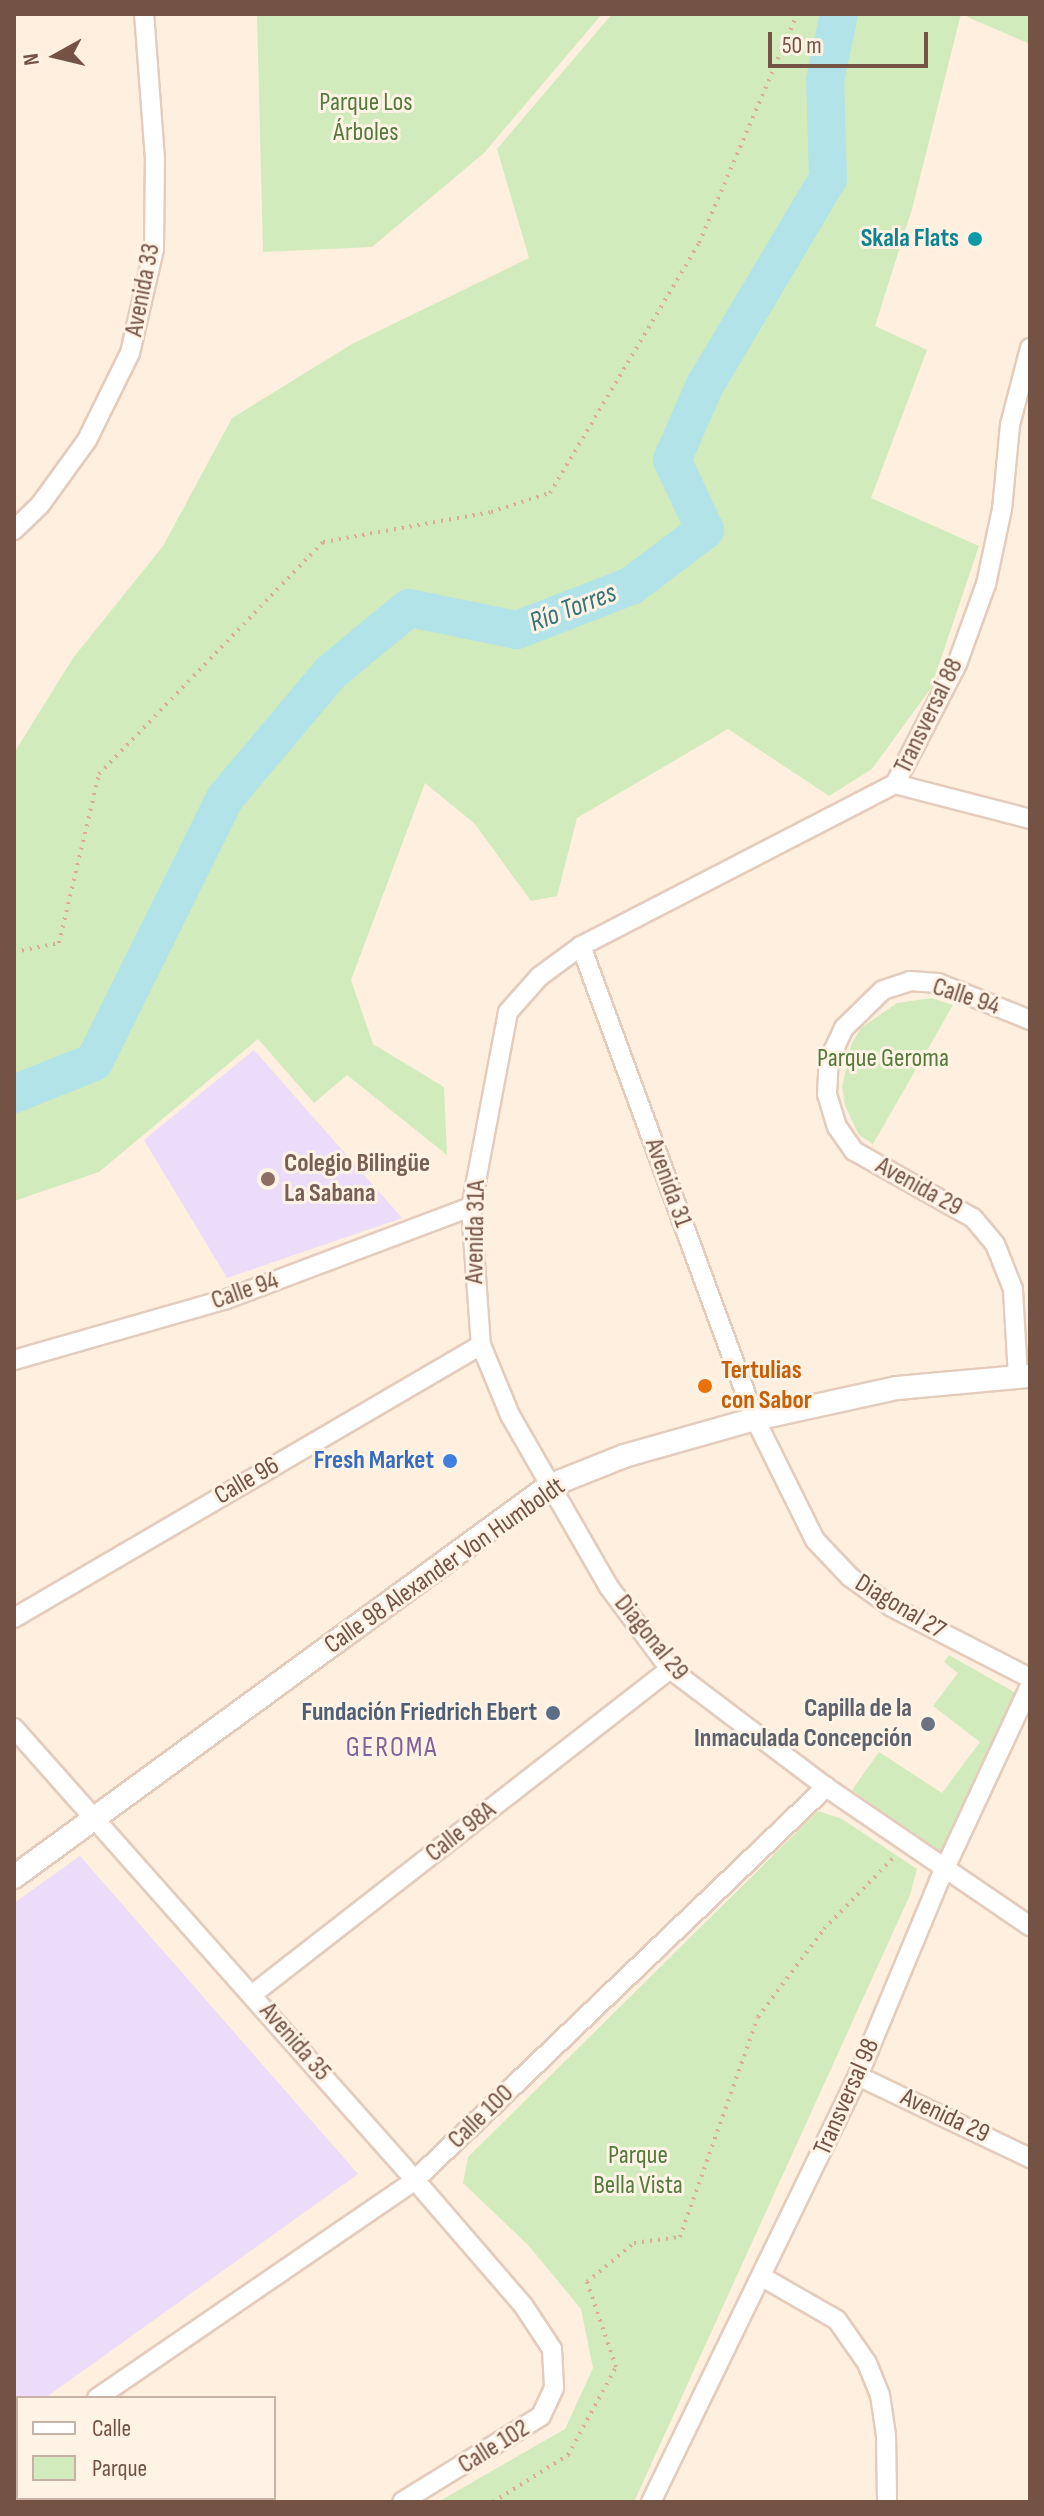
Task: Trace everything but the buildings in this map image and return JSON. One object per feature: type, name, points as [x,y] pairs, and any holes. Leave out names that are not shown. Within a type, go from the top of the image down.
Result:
[{"type":"street","name":"Avenida 33","points":[[14,530],[40,505],[87,440],[130,353],[154,249],[155,159],[144,14]]},
{"type":"street","name":"Transversal 88","points":[[539,977],[581,946],[895,784],[957,664],[986,584],[1002,509],[1010,425],[1030,348]]},
{"type":"street","points":[[895,784],[1030,819]]},
{"type":"street","name":"Avenida 31","points":[[581,946],[755,1419]]},
{"type":"street","name":"Avenida 31A","points":[[539,977],[508,1012],[471,1207],[481,1345],[510,1415],[549,1486]]},
{"type":"street","name":"Calle 94","points":[[860,1007],[883,990],[910,981],[938,983],[1030,1020]]},
{"type":"street","name":"Avenida 29","points":[[860,1007],[829,1060],[827,1094],[837,1127],[854,1151],[973,1218],[995,1244],[1013,1289],[1024,1377]]},
{"type":"street","name":"Calle 94","points":[[14,1360],[227,1299],[471,1207]]},
{"type":"street","name":"Calle 96","points":[[14,1618],[481,1345]]},
{"type":"street","name":"Calle 98 Alexander Von Humboldt","points":[[14,1877],[549,1486],[624,1456],[755,1419],[897,1388],[1024,1377]]},
{"type":"street","name":"Diagonal 27","points":[[755,1419],[815,1540],[850,1577],[892,1607],[1030,1678]]},
{"type":"street","name":"Diagonal 29","points":[[549,1486],[609,1587],[670,1669],[826,1787],[946,1866]]},
{"type":"street","name":"Calle 98A","points":[[253,1994],[670,1669]]},
{"type":"street","name":"Transversal 98","points":[[651,2502],[764,2278],[858,2076],[946,1866],[1030,1686]]},
{"type":"street","name":"Avenida 35","points":[[14,1728],[253,1994],[523,2305],[552,2349],[555,2369]]},
{"type":"street","name":"Calle 100","points":[[100,2396],[415,2180],[826,1787]]},
{"type":"street","points":[[946,1866],[1030,1926]]},
{"type":"street","name":"Avenida 29","points":[[858,2076],[1030,2158]]},
{"type":"street","points":[[764,2278],[837,2320],[867,2363],[880,2395],[886,2435],[887,2502]]},
{"type":"street","name":"Calle 102","points":[[402,2502],[529,2428],[550,2402],[555,2369]]},
{"type":"path","points":[[14,952],[59,943],[99,774],[323,542],[491,512],[550,493],[699,243],[797,14]]},
{"type":"path","points":[[493,2502],[568,2455],[616,2367],[587,2282],[634,2243],[680,2237],[758,2017],[824,1929],[896,1855],[907,1862]]},
{"type":"shaded area","name":"Colegio Bilingüe La Sabana","points":[[254,1050],[402,1218],[227,1278],[144,1140]]},
{"type":"shaded area","points":[[80,1856],[358,2174],[48,2396],[16,2396],[14,2420],[14,1903]]},
{"type":"green space","name":"Parque Los Árboles","points":[[257,14],[602,14],[484,153],[372,247],[263,252]]},
{"type":"green space","points":[[612,14],[961,14],[912,209],[875,326],[927,350],[871,498],[979,546],[931,688],[872,769],[829,796],[728,729],[577,818],[557,896],[531,901],[475,824],[425,783],[351,980],[373,1044],[444,1087],[447,1155],[347,1075],[314,1103],[258,1039],[99,1172],[14,1201],[14,753],[73,658],[163,546],[232,418],[352,344],[529,258],[497,149]]},
{"type":"green space","points":[[969,14],[1030,14],[1030,44],[967,17]]},
{"type":"green space","name":"Parque Geroma","points":[[932,998],[953,1005],[873,1144],[859,1135],[845,1106],[842,1087],[851,1045],[861,1028],[897,1003]]},
{"type":"green space","points":[[949,1655],[1021,1696],[943,1855],[852,1790],[879,1752],[942,1793],[980,1742],[933,1706],[958,1673],[944,1662]]},
{"type":"green space","name":"Parque Bella Vista","points":[[818,1811],[842,1819],[917,1869],[910,1895],[634,2502],[438,2502],[565,2429],[593,2368],[581,2309],[528,2245],[463,2183],[468,2157]]},
{"type":"waterway","name":"Río Torres","points":[[14,1094],[94,1062],[225,798],[331,672],[409,608],[517,630],[631,586],[705,530],[672,460],[705,385],[828,179],[825,80],[839,14]]},
{"type":"place","name":"Skala Flats","points":[[975,239]]},
{"type":"place","name":"Colegio Bilingüe La Sabana","points":[[268,1179]]},
{"type":"place","name":"Tertulias con Sabor","points":[[705,1386]]},
{"type":"place","name":"Fresh Market","points":[[450,1461]]},
{"type":"place","name":"Fundación Friedrich Ebert","points":[[553,1713]]},
{"type":"place","name":"Capilla de la Inmaculada Concepción","points":[[928,1724]]},
{"type":"district","name":"GEROMA","points":[[392,1748]]}]
